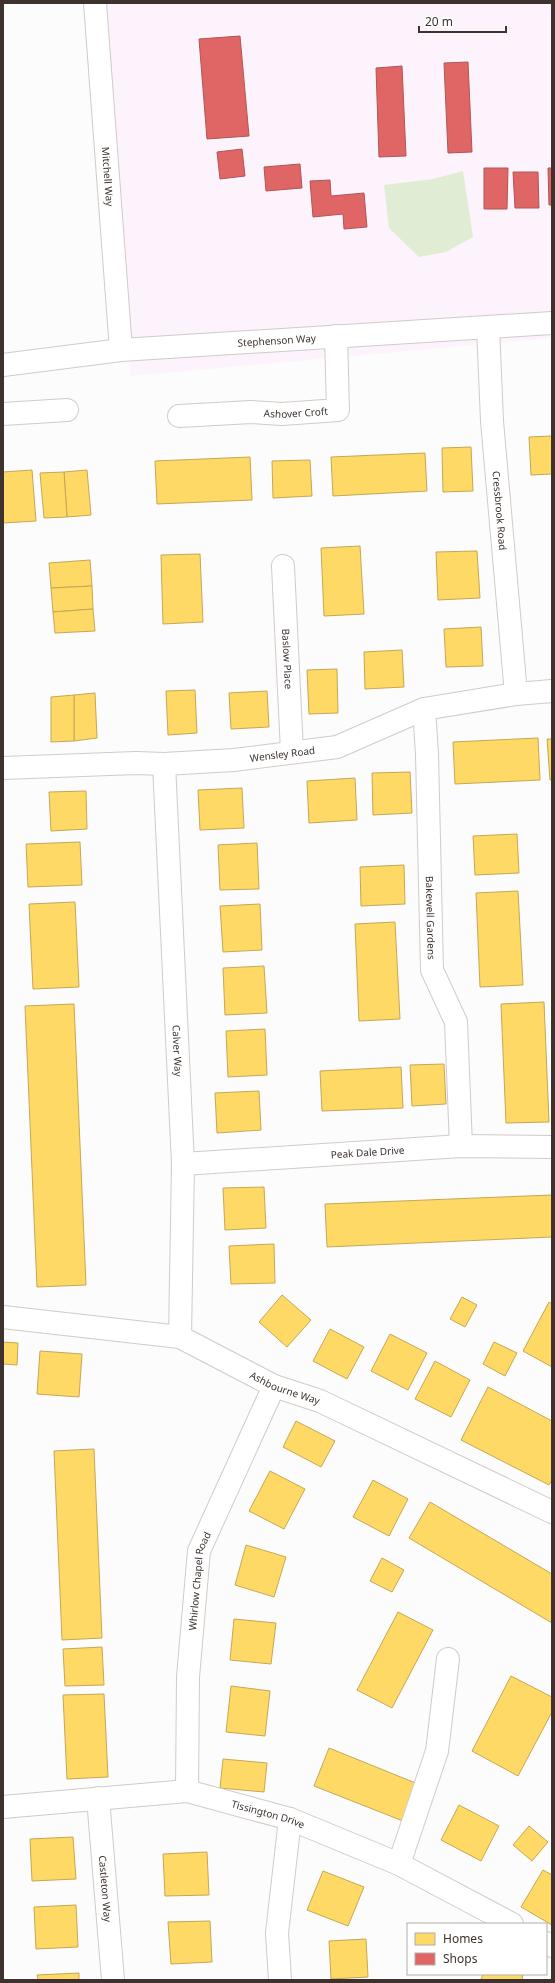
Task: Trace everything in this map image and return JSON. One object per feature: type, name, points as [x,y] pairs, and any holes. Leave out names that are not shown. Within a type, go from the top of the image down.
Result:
[{"type":"street","name":"Mitchell Way","points":[[95,3],[121,350]]},
{"type":"street","name":"Stephenson Way","points":[[3,365],[121,350],[552,323]]},
{"type":"street","name":"Cressbrook Road","points":[[488,327],[492,421],[516,694]]},
{"type":"street","name":"Ashover Croft","points":[[179,416],[251,412],[282,414],[338,410],[336,336]]},
{"type":"street","points":[[3,414],[67,410]]},
{"type":"street","name":"Baslow Place","points":[[283,566],[292,752]]},
{"type":"street","name":"Wensley Road","points":[[3,768],[136,763],[164,764],[234,760],[337,747],[424,709],[516,694],[552,691]]},
{"type":"street","name":"Bakewell Gardens","points":[[424,709],[427,754],[432,970],[456,1022],[461,1146]]},
{"type":"street","name":"Calver Way","points":[[164,764],[184,1164],[180,1337]]},
{"type":"street","name":"Peak Dale Drive","points":[[184,1164],[461,1146],[552,1148]]},
{"type":"street","name":"Ashbourne Way","points":[[3,1317],[180,1337],[274,1386],[320,1401],[552,1512]]},
{"type":"street","name":"Whirlow Chapel Road","points":[[187,1791],[188,1677],[199,1551],[274,1386]]},
{"type":"street","points":[[399,1864],[437,1751],[448,1659]]},
{"type":"street","name":"Tissington Drive","points":[[3,1807],[187,1791],[290,1819],[399,1864],[510,1923]]},
{"type":"street","name":"Castleton Way","points":[[98,1798],[113,1980]]},
{"type":"street","points":[[280,1980],[277,1933],[290,1819]]},
{"type":"shaded area","points":[[98,3],[552,3],[552,338],[131,376]]},
{"type":"green space","points":[[463,171],[473,237],[446,252],[419,257],[389,228],[384,185],[433,179]]},
{"type":"building: Homes","points":[[552,436],[552,474],[531,475],[529,437]]},
{"type":"building: Homes","points":[[471,447],[473,491],[443,492],[442,448]]},
{"type":"building: Homes","points":[[425,453],[427,491],[333,496],[331,457]]},
{"type":"building: Homes","points":[[250,457],[252,500],[157,504],[155,461]]},
{"type":"building: Homes","points":[[310,460],[312,496],[273,498],[272,461]]},
{"type":"building: Homes","points":[[32,470],[36,521],[3,523],[3,472]]},
{"type":"building: Homes","points":[[87,470],[91,515],[67,517],[64,472]]},
{"type":"building: Homes","points":[[64,472],[67,517],[44,518],[40,473]]},
{"type":"building: Homes","points":[[360,546],[364,614],[324,616],[321,548]]},
{"type":"building: Homes","points":[[477,551],[480,598],[438,600],[436,552]]},
{"type":"building: Homes","points":[[200,554],[203,622],[163,624],[161,555]]},
{"type":"building: Homes","points":[[90,560],[92,586],[51,588],[49,563]]},
{"type":"building: Homes","points":[[92,586],[93,609],[53,612],[51,588]]},
{"type":"building: Homes","points":[[93,609],[95,631],[55,633],[53,612]]},
{"type":"building: Homes","points":[[481,627],[483,666],[446,667],[444,629]]},
{"type":"building: Homes","points":[[402,650],[404,687],[365,689],[364,652]]},
{"type":"building: Homes","points":[[337,669],[338,713],[309,714],[307,670]]},
{"type":"building: Homes","points":[[195,690],[197,733],[168,735],[166,691]]},
{"type":"building: Homes","points":[[267,691],[269,727],[231,729],[229,693]]},
{"type":"building: Homes","points":[[95,693],[97,738],[74,741],[74,695]]},
{"type":"building: Homes","points":[[74,695],[74,741],[51,742],[51,697]]},
{"type":"building: Homes","points":[[538,738],[540,780],[455,784],[453,742]]},
{"type":"building: Homes","points":[[547,739],[552,739],[552,780],[550,780]]},
{"type":"building: Homes","points":[[410,772],[412,813],[373,815],[372,773]]},
{"type":"building: Homes","points":[[355,778],[357,820],[309,823],[307,781]]},
{"type":"building: Homes","points":[[242,788],[244,828],[200,830],[198,790]]},
{"type":"building: Homes","points":[[86,791],[87,829],[51,831],[49,792]]},
{"type":"building: Homes","points":[[517,834],[519,873],[475,875],[473,836]]},
{"type":"building: Homes","points":[[80,842],[82,885],[28,887],[26,844]]},
{"type":"building: Homes","points":[[257,843],[259,889],[220,890],[218,845]]},
{"type":"building: Homes","points":[[404,865],[405,904],[361,906],[360,867]]},
{"type":"building: Homes","points":[[518,891],[523,985],[480,987],[476,893]]},
{"type":"building: Homes","points":[[75,902],[79,987],[33,989],[29,904]]},
{"type":"building: Homes","points":[[260,904],[262,950],[223,952],[220,906]]},
{"type":"building: Homes","points":[[395,922],[400,1019],[359,1021],[355,924]]},
{"type":"building: Homes","points":[[264,966],[267,1013],[225,1015],[223,968]]},
{"type":"building: Homes","points":[[544,1002],[549,1122],[506,1123],[501,1004]]},
{"type":"building: Homes","points":[[74,1004],[86,1285],[37,1287],[25,1006]]},
{"type":"building: Homes","points":[[265,1029],[267,1075],[228,1077],[226,1031]]},
{"type":"building: Homes","points":[[444,1064],[446,1104],[412,1106],[410,1065]]},
{"type":"building: Homes","points":[[401,1067],[403,1108],[322,1111],[320,1071]]},
{"type":"building: Homes","points":[[259,1091],[261,1130],[217,1133],[215,1093]]},
{"type":"building: Homes","points":[[264,1187],[266,1228],[225,1230],[223,1188]]},
{"type":"building: Homes","points":[[552,1195],[552,1237],[327,1247],[325,1204]]},
{"type":"building: Homes","points":[[274,1244],[275,1283],[231,1284],[229,1246]]},
{"type":"building: Homes","points":[[282,1295],[311,1320],[287,1347],[259,1322]]},
{"type":"building: Homes","points":[[462,1297],[477,1305],[465,1327],[450,1319]]},
{"type":"building: Homes","points":[[549,1302],[552,1304],[552,1367],[523,1351]]},
{"type":"building: Homes","points":[[330,1329],[364,1347],[347,1379],[313,1361]]},
{"type":"building: Homes","points":[[390,1334],[427,1353],[408,1390],[371,1371]]},
{"type":"building: Homes","points":[[3,1342],[18,1343],[17,1365],[3,1364]]},
{"type":"building: Homes","points":[[494,1342],[517,1353],[505,1376],[483,1364]]},
{"type":"building: Homes","points":[[40,1351],[82,1354],[79,1397],[37,1394]]},
{"type":"building: Homes","points":[[435,1361],[470,1380],[451,1417],[415,1399]]},
{"type":"building: Homes","points":[[488,1387],[552,1421],[552,1480],[549,1485],[461,1440]]},
{"type":"building: Homes","points":[[296,1421],[335,1441],[321,1467],[283,1447]]},
{"type":"building: Homes","points":[[94,1449],[102,1638],[62,1640],[54,1451]]},
{"type":"building: Homes","points":[[270,1471],[305,1489],[284,1529],[249,1511]]},
{"type":"building: Homes","points":[[373,1480],[408,1499],[389,1536],[353,1517]]},
{"type":"building: Homes","points":[[430,1502],[552,1574],[552,1623],[409,1538]]},
{"type":"building: Homes","points":[[246,1545],[286,1557],[274,1597],[235,1585]]},
{"type":"building: Homes","points":[[382,1558],[404,1570],[392,1592],[370,1581]]},
{"type":"building: Homes","points":[[398,1612],[433,1630],[392,1708],[357,1690]]},
{"type":"building: Homes","points":[[234,1619],[276,1623],[271,1664],[230,1660]]},
{"type":"building: Homes","points":[[102,1647],[104,1685],[65,1686],[63,1649]]},
{"type":"building: Homes","points":[[511,1676],[552,1697],[552,1712],[518,1776],[472,1751]]},
{"type":"building: Homes","points":[[231,1686],[270,1691],[265,1736],[226,1732]]},
{"type":"building: Homes","points":[[104,1694],[108,1777],[67,1779],[63,1695]]},
{"type":"building: Homes","points":[[329,1748],[418,1784],[403,1821],[314,1786]]},
{"type":"building: Homes","points":[[223,1759],[267,1763],[264,1792],[220,1788]]},
{"type":"building: Homes","points":[[459,1805],[499,1826],[481,1861],[441,1840]]},
{"type":"building: Homes","points":[[529,1826],[548,1842],[532,1861],[513,1845]]},
{"type":"building: Homes","points":[[73,1837],[76,1879],[32,1881],[30,1839]]},
{"type":"building: Homes","points":[[207,1852],[209,1895],[165,1896],[163,1854]]},
{"type":"building: Homes","points":[[543,1870],[552,1875],[552,1925],[521,1907]]},
{"type":"building: Homes","points":[[323,1871],[364,1887],[348,1926],[307,1910]]},
{"type":"building: Homes","points":[[76,1905],[78,1947],[36,1949],[34,1907]]},
{"type":"building: Homes","points":[[210,1921],[212,1962],[171,1964],[168,1922]]},
{"type":"building: Homes","points":[[366,1939],[368,1977],[331,1979],[329,1941]]},
{"type":"building: Homes","points":[[79,1973],[79,1980],[38,1980],[37,1975]]},
{"type":"building: Homes","points":[[483,1975],[523,1975],[522,1980],[481,1980]]},
{"type":"building: Shops","points":[[240,36],[249,136],[207,139],[199,39]]},
{"type":"building: Shops","points":[[468,62],[472,152],[448,153],[444,63]]},
{"type":"building: Shops","points":[[402,66],[406,156],[379,157],[376,68]]},
{"type":"building: Shops","points":[[242,149],[245,176],[220,179],[217,152]]},
{"type":"building: Shops","points":[[300,164],[302,188],[266,191],[264,167]]},
{"type":"building: Shops","points":[[484,168],[508,168],[507,209],[484,209]]},
{"type":"building: Shops","points":[[548,168],[552,168],[552,205],[549,205]]},
{"type":"building: Shops","points":[[513,172],[538,172],[539,208],[515,208]]},
{"type":"building: Shops","points":[[330,180],[331,196],[364,193],[367,227],[344,229],[343,214],[313,217],[310,181]]}]
